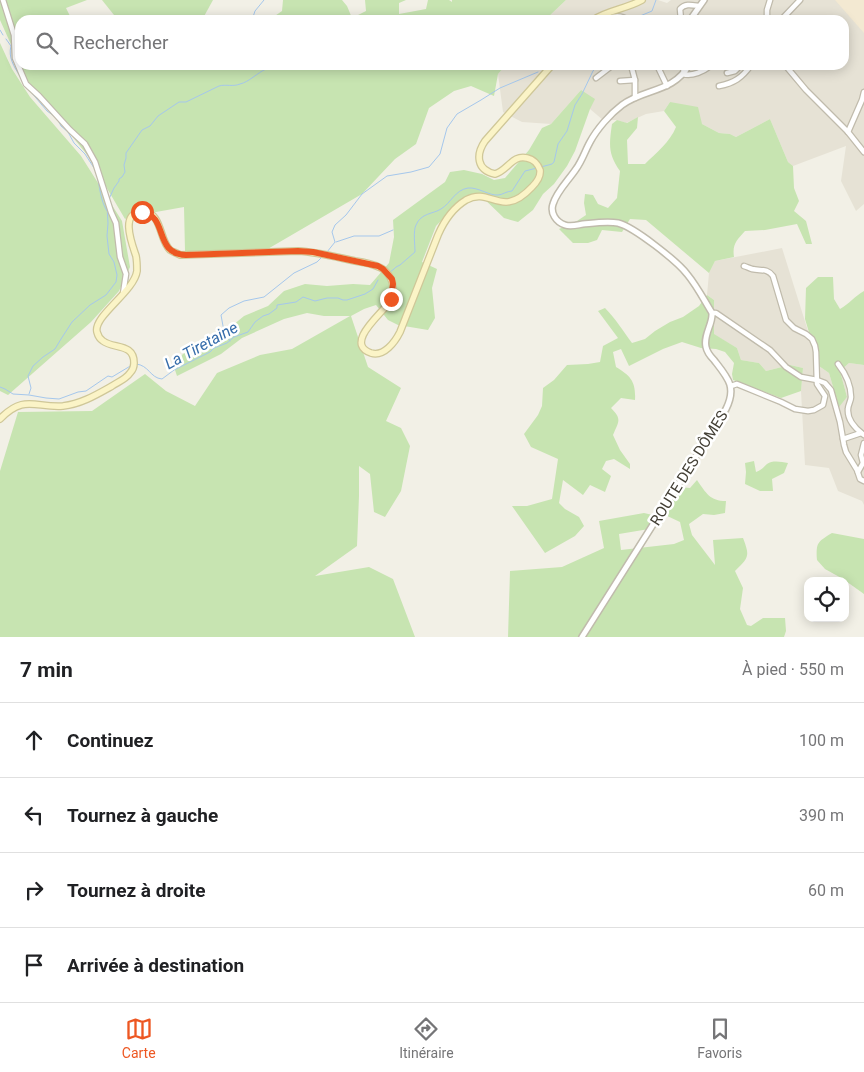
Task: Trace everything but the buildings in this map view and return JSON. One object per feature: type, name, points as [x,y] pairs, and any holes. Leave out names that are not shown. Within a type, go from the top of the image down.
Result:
[{"type":"main road","points":[[602,15],[642,0]]},
{"type":"main road","points":[[0,419],[14,407],[21,404],[72,405],[87,400],[127,377],[134,366],[134,358],[122,347],[104,342],[97,334],[96,329],[97,323],[132,283],[137,271],[136,256],[129,236],[130,221],[132,216],[142,212],[152,215],[156,219],[166,245],[174,253],[180,255],[313,252],[369,264],[383,269],[392,279],[391,299],[370,325],[362,337],[362,342],[365,350],[373,354],[386,350],[392,345],[400,332],[428,258],[443,223],[450,213],[468,199],[476,197],[484,196],[506,203],[517,200],[534,185],[539,177],[540,171],[537,164],[524,157],[517,158],[504,170],[495,174],[485,171],[479,157],[481,146],[548,70]]},
{"type":"street","points":[[3,0],[14,35],[15,58]]},
{"type":"street","points":[[694,15],[704,0]]},
{"type":"street","points":[[767,15],[770,0]]},
{"type":"street","points":[[786,15],[800,0]]},
{"type":"street","points":[[680,15],[681,7],[688,5],[699,6]]},
{"type":"street","points":[[20,70],[26,84],[84,144],[95,162],[116,223],[120,257],[126,274],[123,294]]},
{"type":"street","points":[[596,78],[606,70]]},
{"type":"street","points":[[633,70],[635,98]]},
{"type":"street","points":[[659,70],[667,86]]},
{"type":"street","points":[[686,70],[667,86],[635,98],[623,105],[600,128],[590,141],[577,168],[557,196],[552,206],[552,212],[559,222],[565,225],[605,222],[618,223],[631,228],[687,274],[712,313],[706,338],[706,347],[730,386],[737,384],[795,409],[808,410],[820,407],[823,405],[825,396],[817,384],[816,352],[812,339],[794,328],[786,320],[773,276],[766,270],[752,269],[744,266]]},
{"type":"street","points":[[684,73],[688,75],[704,70]]},
{"type":"street","points":[[727,73],[736,70]]},
{"type":"street","points":[[719,86],[740,78],[748,70]]},
{"type":"street","points":[[789,70],[806,90],[848,132],[864,152]]},
{"type":"street","points":[[620,81],[635,80]]},
{"type":"street","points":[[848,132],[864,92]]},
{"type":"street","points":[[712,313],[716,313],[748,334],[770,350],[786,367],[801,377],[825,383],[831,390],[846,452],[856,466],[862,480]]},
{"type":"street","points":[[838,364],[846,375],[850,392],[851,397],[848,408],[850,419],[854,427],[863,434]]},
{"type":"street","name":"ROUTE DES DÔMES","points":[[582,637],[726,409],[731,395],[730,386]]},
{"type":"street","points":[[843,439],[863,434]]},
{"type":"street","points":[[858,473],[863,463],[861,455],[864,443]]},
{"type":"street","points":[[862,480],[864,473]]},
{"type":"shaded area","points":[[566,0],[658,0],[667,3],[671,0],[864,0],[864,204],[856,211],[841,181],[846,146],[793,166],[788,162],[770,119],[736,137],[730,134],[719,133],[702,124],[670,102],[664,111],[646,114],[626,123],[617,120],[603,120],[590,109],[581,90],[551,124],[522,122],[503,112],[498,74],[502,70],[849,70],[849,15],[550,15]]},
{"type":"shaded area","points":[[835,0],[864,0],[864,33],[849,15]]},
{"type":"shaded area","points":[[782,248],[819,366],[829,373],[839,406],[847,397],[840,371],[849,363],[864,365],[864,505],[862,501],[838,491],[829,468],[805,465],[801,391],[803,368],[790,365],[766,371],[759,363],[741,360],[737,348],[713,334],[714,300],[707,295],[709,273],[715,261]]},
{"type":"green space","points":[[0,0],[87,0],[66,8],[70,15],[15,15],[15,53],[0,20]]},
{"type":"green space","points":[[102,0],[213,0],[205,15],[114,15]]},
{"type":"green space","points":[[283,0],[342,0],[351,15],[276,15],[282,11]]},
{"type":"green space","points":[[365,0],[406,0],[399,3],[399,14],[426,9],[428,0],[449,0],[452,2],[452,0],[566,0],[550,15],[358,15],[366,11]]},
{"type":"green space","points":[[0,43],[12,69],[30,97],[81,156],[122,221],[130,267],[119,291],[91,322],[8,395],[0,391]]},
{"type":"green space","points":[[22,70],[502,70],[498,74],[494,96],[471,86],[454,91],[429,108],[416,144],[395,159],[362,194],[266,250],[214,253],[185,251],[184,207],[156,212],[140,211],[125,219],[88,156],[27,80]]},
{"type":"green space","points":[[581,90],[595,99],[575,151],[567,166],[554,184],[543,194],[533,210],[518,222],[504,218],[479,194],[461,200],[436,226],[422,262],[437,269],[432,288],[435,318],[428,330],[398,325],[388,320],[376,305],[351,316],[368,367],[401,388],[386,421],[401,428],[410,446],[401,491],[385,517],[374,512],[370,474],[359,466],[357,546],[315,576],[369,567],[393,579],[415,637],[0,637],[0,471],[18,412],[92,411],[145,374],[166,391],[195,406],[217,373],[260,355],[292,349],[350,316],[324,316],[307,313],[284,319],[242,338],[221,354],[177,376],[173,364],[183,354],[227,330],[244,316],[268,306],[284,291],[305,284],[327,286],[370,285],[389,263],[394,237],[393,220],[445,182],[450,172],[464,170],[482,174],[494,180],[505,178],[529,150],[542,128],[551,124]]},
{"type":"green space","points":[[670,102],[698,107],[702,124],[719,133],[730,134],[736,137],[770,119],[788,162],[793,166],[794,188],[799,201],[794,211],[806,221],[812,244],[806,244],[797,224],[765,230],[745,231],[734,245],[734,257],[715,261],[709,273],[646,220],[630,219],[622,232],[602,230],[597,240],[588,243],[573,243],[559,229],[586,215],[585,194],[593,195],[598,204],[608,208],[617,198],[620,171],[610,149],[612,124],[617,120],[627,123],[638,117],[637,128],[627,140],[628,164],[645,164],[666,142],[676,127],[664,111]]},
{"type":"green space","points":[[818,277],[833,277],[834,299],[840,309],[864,291],[864,365],[849,363],[840,371],[847,397],[839,407],[829,373],[819,366],[805,319],[806,288]]},
{"type":"green space","points":[[707,295],[714,300],[714,334],[737,348],[741,360],[759,363],[766,371],[790,365],[803,368],[801,391],[781,398],[733,380],[734,363],[725,352],[716,349],[701,348],[682,342],[629,366],[621,349],[613,352],[616,367],[632,380],[635,389],[635,400],[621,398],[611,408],[618,418],[613,435],[620,450],[630,464],[630,469],[614,459],[606,461],[602,469],[611,476],[605,492],[590,485],[583,495],[563,480],[559,503],[579,517],[584,526],[575,536],[545,553],[512,506],[527,506],[552,499],[558,459],[531,447],[524,434],[538,415],[542,406],[543,388],[554,380],[567,365],[600,362],[603,346],[618,338],[598,311],[605,308],[632,343],[645,339],[670,322],[683,317],[699,306]]},
{"type":"green space","points":[[754,461],[756,472],[772,462],[788,463],[784,473],[772,479],[773,491],[760,491],[745,484],[745,463]]},
{"type":"green space","points":[[697,480],[712,498],[726,501],[725,513],[703,514],[689,524],[692,535],[715,565],[713,540],[743,538],[747,549],[747,556],[746,560],[735,571],[743,588],[740,609],[747,625],[751,626],[763,618],[785,618],[786,631],[784,637],[508,637],[510,571],[562,567],[604,548],[599,521],[644,513],[657,516],[649,529],[619,534],[621,550],[674,544],[684,540],[680,522],[663,514],[680,487],[690,488]]},
{"type":"green space","points":[[832,533],[864,539],[864,594],[849,583],[849,577],[839,577],[825,569],[817,560],[817,546]]},
{"type":"waterway","points":[[254,15],[264,0]]},
{"type":"waterway","name":"La Tiretaine","points":[[642,15],[652,11],[656,0]]},
{"type":"waterway","points":[[0,30],[3,35]]},
{"type":"waterway","points":[[6,39],[11,46],[10,54],[15,67]]},
{"type":"waterway","points":[[17,70],[20,76]]},
{"type":"waterway","points":[[109,199],[119,179],[125,172],[126,153],[142,130],[150,126],[158,116],[179,102],[186,102],[219,86],[243,83],[264,70]]},
{"type":"waterway","name":"La Tiretaine","points":[[541,167],[554,162],[558,144],[567,131],[575,105],[594,70]]},
{"type":"waterway","points":[[327,252],[335,242],[332,232],[335,225],[346,215],[362,194],[387,176],[429,167],[440,154],[447,128],[457,114],[500,88],[538,72]]},
{"type":"waterway","points":[[31,92],[47,111],[54,116]]},
{"type":"waterway","points":[[57,118],[61,126],[68,132],[74,143],[85,154],[96,171]]},
{"type":"waterway","name":"La Tiretaine","points":[[390,272],[415,252],[415,228],[421,218],[441,209],[464,189],[472,188],[495,195],[512,191],[525,171],[537,168]]},
{"type":"waterway","points":[[97,175],[107,211]]},
{"type":"waterway","points":[[29,394],[31,388],[28,376],[33,366],[55,349],[72,322],[90,305],[106,295],[116,282],[117,275],[114,262],[109,254],[107,206]]},
{"type":"waterway","points":[[336,242],[354,236],[379,236],[393,230]]},
{"type":"waterway","points":[[230,341],[223,326],[221,315],[229,308],[244,301],[264,297],[294,273],[317,262],[322,257]]},
{"type":"waterway","name":"La Tiretaine","points":[[136,364],[162,379],[174,370],[227,343],[234,337],[248,332],[255,322],[277,308],[277,305],[296,302],[303,297],[315,301],[327,298],[347,300],[373,289],[378,280]]},
{"type":"waterway","name":"La Tiretaine","points":[[0,387],[13,394],[59,399],[86,391],[108,376],[112,377],[132,365]]},
{"type":"route","points":[[142,212],[147,212],[156,219],[166,245],[174,253],[186,255],[298,251],[334,256],[378,266],[383,269],[392,279],[391,299]]}]
